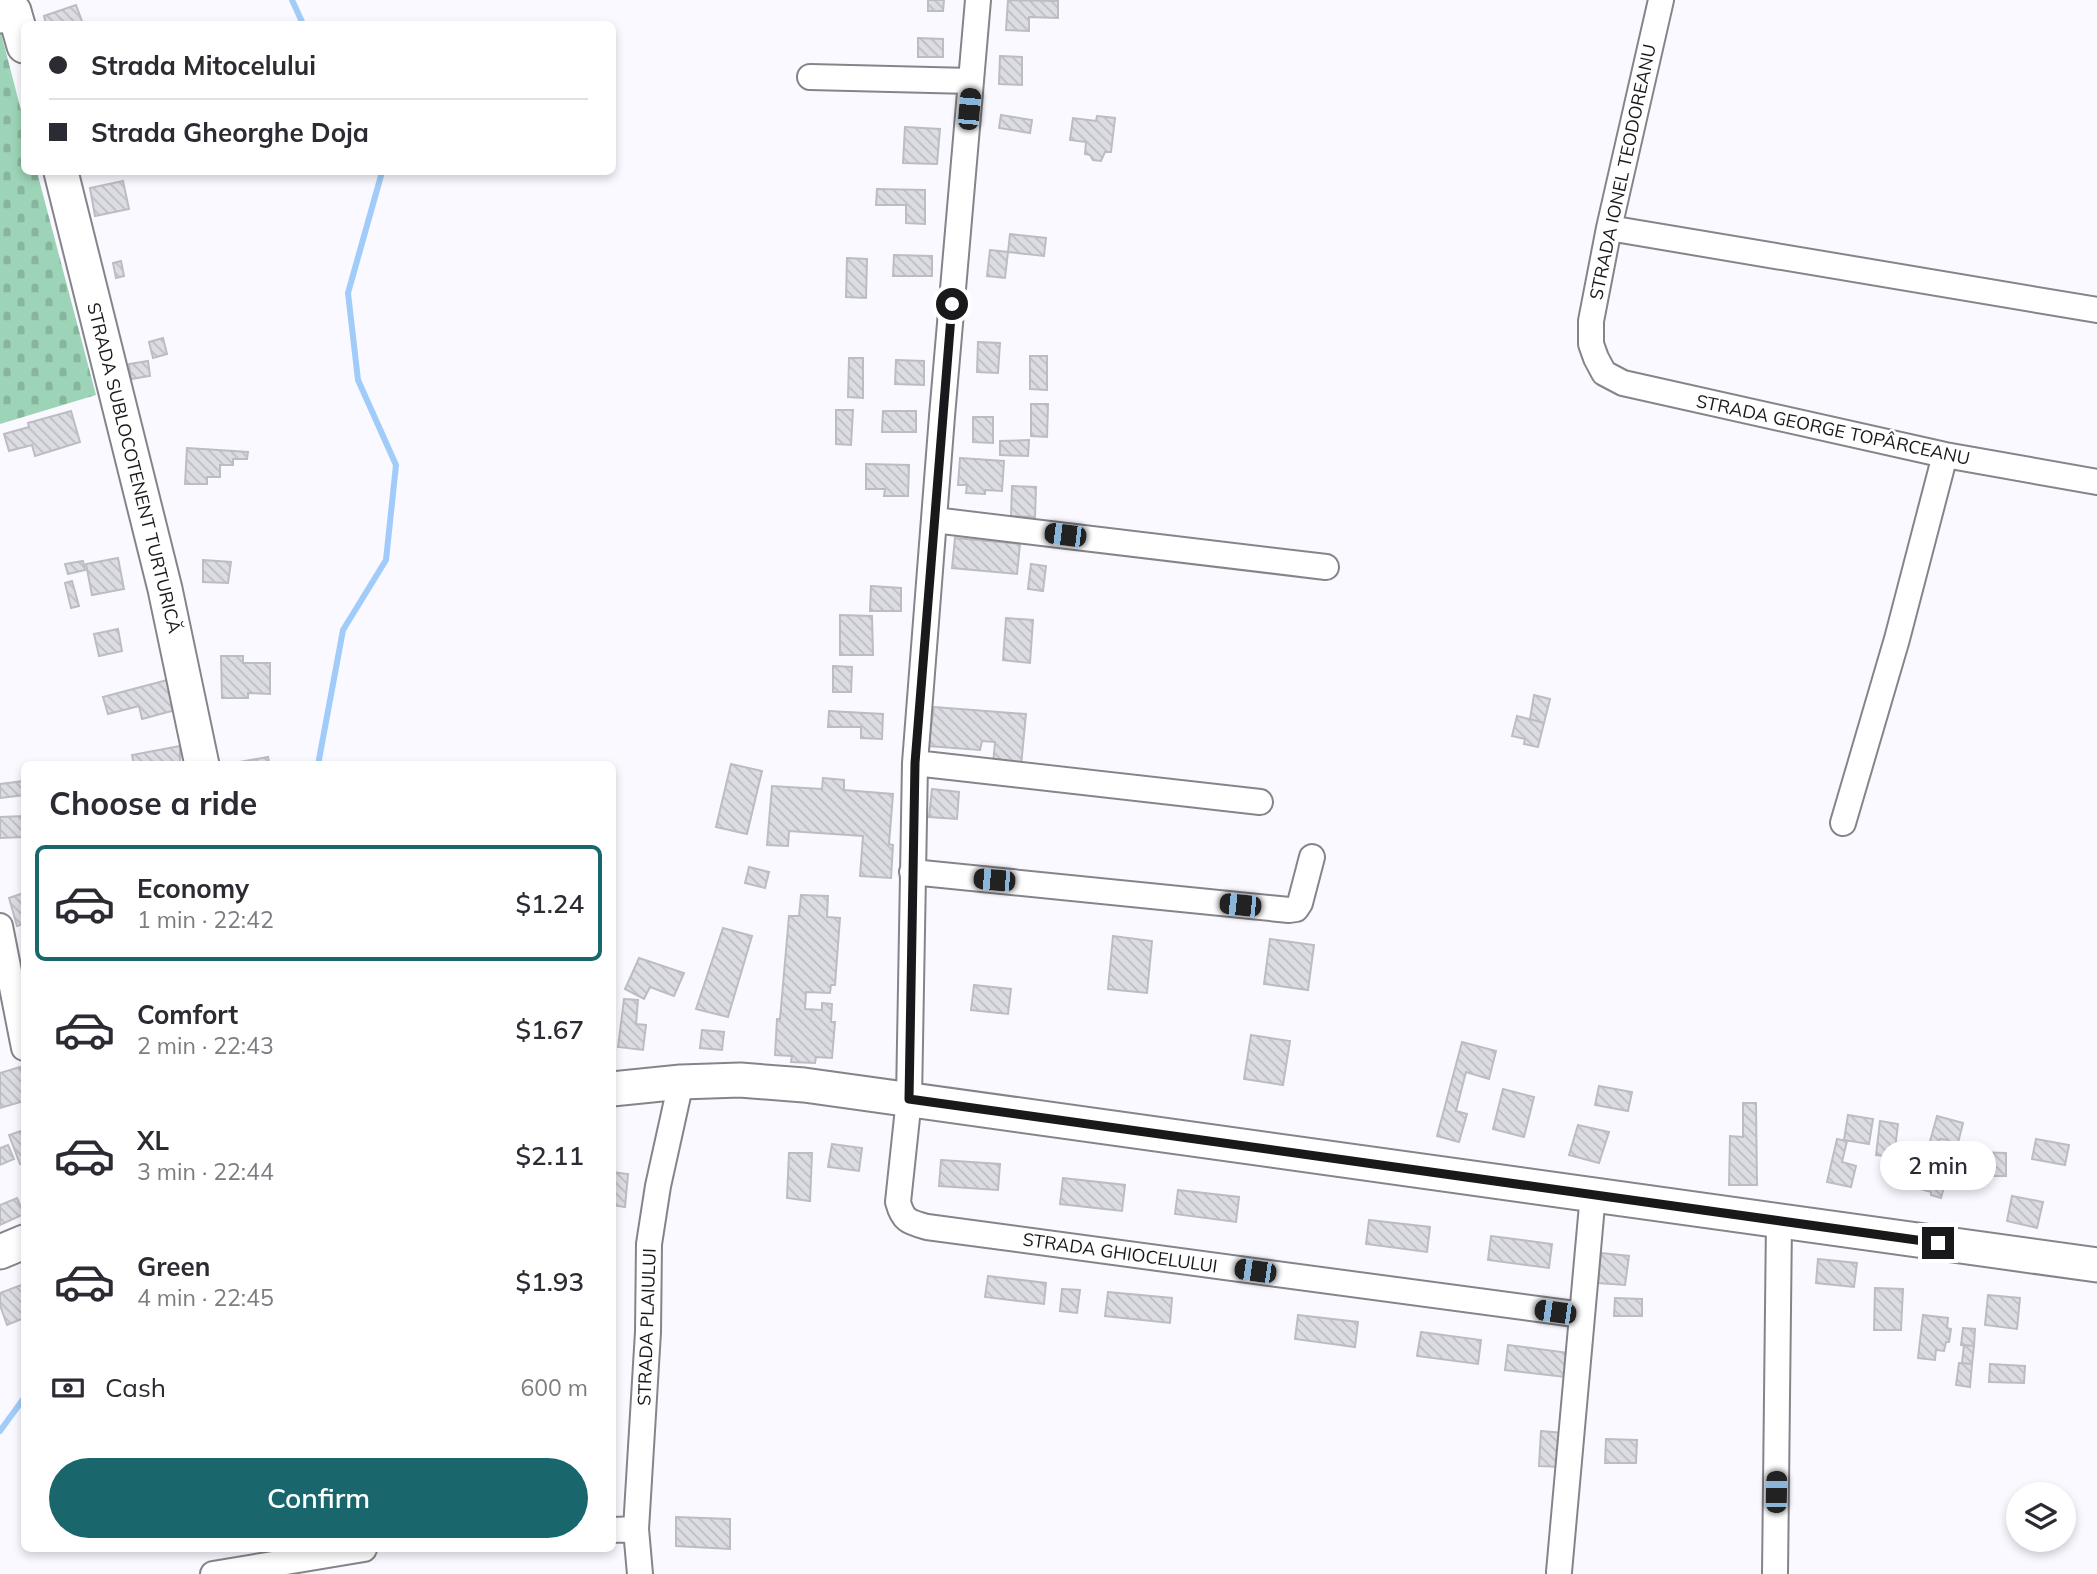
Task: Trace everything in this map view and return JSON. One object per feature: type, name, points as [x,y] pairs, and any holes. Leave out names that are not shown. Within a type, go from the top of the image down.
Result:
[{"type":"main road","points":[[8,9],[21,39]]},
{"type":"main road","name":"STRADA SUBLOCOTENENT TURTURICĂ","points":[[62,175],[165,589],[201,761]]},
{"type":"main road","points":[[616,1088],[740,1080],[804,1085],[2097,1265]]},
{"type":"main road","points":[[0,1251],[21,1243]]},
{"type":"street","name":"STRADA GHIOCELULUI","points":[[978,0],[915,763],[909,1099],[898,1202],[901,1213],[906,1220],[927,1227],[1582,1315]]},
{"type":"street","name":"STRADA IONEL TEODOREANU","points":[[1591,344],[1591,321],[1609,228],[1661,0]]},
{"type":"street","points":[[810,77],[971,81]]},
{"type":"street","points":[[1609,228],[2097,310]]},
{"type":"street","name":"STRADA GEORGE TOPÂRCEANU","points":[[1591,344],[1604,373],[1623,383],[1945,456],[2097,482]]},
{"type":"street","points":[[1843,823],[1897,639],[1945,456]]},
{"type":"street","points":[[934,520],[1326,567]]},
{"type":"street","points":[[915,763],[1260,802]]},
{"type":"street","points":[[912,872],[1289,910],[1296,909],[1300,903],[1311,857]]},
{"type":"street","points":[[0,926],[21,1033]]},
{"type":"street","name":"STRADA PLAIULUI","points":[[640,1574],[624,1530],[648,1332],[649,1244],[658,1186],[681,1082]]},
{"type":"street","points":[[1559,1572],[1593,1194]]},
{"type":"street","points":[[1775,1574],[1779,1221]]},
{"type":"street","points":[[213,1574],[346,1552]]},
{"type":"green space","points":[[0,29],[21,110],[21,175],[38,175],[96,395],[0,424]]},
{"type":"building","points":[[928,0],[944,0],[943,11],[928,11]]},
{"type":"building","points":[[1008,0],[1058,1],[1058,18],[1029,17],[1029,31],[1006,30]]},
{"type":"building","points":[[76,5],[82,21],[45,21],[44,16]]},
{"type":"building","points":[[918,38],[943,39],[943,57],[918,57]]},
{"type":"building","points":[[1000,56],[1022,57],[1022,85],[999,84]]},
{"type":"building","points":[[1001,115],[1032,120],[1030,133],[999,128]]},
{"type":"building","points":[[1097,116],[1115,118],[1111,152],[1105,152],[1101,161],[1093,160],[1090,155],[1085,154],[1086,142],[1070,140],[1073,118],[1096,121]]},
{"type":"building","points":[[905,127],[940,129],[937,164],[903,163]]},
{"type":"building","points":[[123,181],[129,209],[95,216],[90,188]]},
{"type":"building","points":[[877,189],[925,190],[925,224],[906,223],[906,205],[876,205]]},
{"type":"building","points":[[1010,234],[1046,238],[1044,256],[1008,252]]},
{"type":"building","points":[[990,250],[1008,252],[1005,278],[987,276]]},
{"type":"building","points":[[894,255],[932,256],[932,276],[893,276]]},
{"type":"building","points":[[847,258],[867,259],[866,298],[846,297]]},
{"type":"building","points":[[121,261],[124,276],[116,278],[113,263]]},
{"type":"building","points":[[163,338],[167,354],[153,358],[149,342]]},
{"type":"building","points":[[978,342],[1000,343],[998,373],[977,372]]},
{"type":"building","points":[[1030,356],[1047,356],[1047,390],[1030,389]]},
{"type":"building","points":[[849,358],[863,358],[863,398],[848,397]]},
{"type":"building","points":[[896,360],[924,361],[924,385],[895,384]]},
{"type":"building","points":[[148,361],[150,376],[131,379],[129,364]]},
{"type":"building","points":[[1031,404],[1048,404],[1047,437],[1031,436]]},
{"type":"building","points":[[836,410],[853,410],[851,445],[836,444]]},
{"type":"building","points":[[71,411],[80,442],[35,456],[32,445],[9,451],[4,434],[29,427],[28,423]]},
{"type":"building","points":[[883,411],[916,411],[916,432],[882,432]]},
{"type":"building","points":[[973,417],[993,417],[993,443],[973,442]]},
{"type":"building","points":[[1029,440],[1028,456],[1000,455],[1000,441]]},
{"type":"building","points":[[187,448],[248,452],[247,459],[233,459],[233,465],[220,465],[220,477],[207,477],[207,484],[185,484]]},
{"type":"building","points":[[960,458],[1004,461],[1002,491],[966,493],[967,485],[958,485]]},
{"type":"building","points":[[866,464],[909,465],[908,496],[884,496],[885,489],[866,489]]},
{"type":"building","points":[[1012,486],[1036,487],[1035,517],[1011,516]]},
{"type":"building","points":[[955,538],[1020,544],[1017,574],[952,568]]},
{"type":"building","points":[[118,558],[124,589],[92,595],[86,564]]},
{"type":"building","points":[[203,560],[231,562],[228,583],[203,582]]},
{"type":"building","points":[[83,561],[85,570],[68,574],[65,564]]},
{"type":"building","points":[[1031,564],[1046,566],[1043,591],[1028,589]]},
{"type":"building","points":[[72,581],[79,606],[71,608],[65,583]]},
{"type":"building","points":[[871,586],[901,588],[901,611],[870,611]]},
{"type":"building","points":[[840,615],[872,616],[873,655],[840,655]]},
{"type":"building","points":[[1006,618],[1033,620],[1030,663],[1003,660]]},
{"type":"building","points":[[118,629],[122,651],[99,656],[94,634]]},
{"type":"building","points":[[221,656],[243,656],[243,663],[270,663],[270,694],[248,693],[248,698],[222,698]]},
{"type":"building","points":[[833,666],[852,667],[851,692],[833,692]]},
{"type":"building","points":[[171,679],[179,709],[142,719],[139,706],[108,714],[103,697]]},
{"type":"building","points":[[1534,695],[1550,699],[1544,723],[1530,719]]},
{"type":"building","points":[[934,707],[1026,714],[1021,766],[993,764],[995,742],[982,741],[980,750],[928,746]]},
{"type":"building","points":[[829,711],[883,714],[882,739],[861,738],[861,727],[828,727]]},
{"type":"building","points":[[1517,716],[1544,723],[1538,747],[1524,744],[1525,739],[1512,736]]},
{"type":"building","points":[[180,746],[180,761],[133,761],[132,755]]},
{"type":"building","points":[[268,757],[269,761],[246,761]]},
{"type":"building","points":[[731,764],[762,771],[747,834],[716,827]]},
{"type":"building","points":[[823,778],[844,780],[844,790],[893,794],[889,844],[893,845],[891,878],[860,876],[863,836],[789,831],[788,846],[767,845],[772,786],[822,789]]},
{"type":"building","points":[[21,781],[21,795],[0,798],[0,784]]},
{"type":"building","points":[[932,789],[959,792],[957,819],[929,817]]},
{"type":"building","points":[[21,816],[21,837],[0,838],[0,817]]},
{"type":"building","points":[[749,867],[769,872],[765,888],[745,883]]},
{"type":"building","points":[[21,894],[21,925],[17,926],[9,898]]},
{"type":"building","points":[[801,895],[828,896],[827,917],[840,918],[835,985],[831,985],[830,993],[806,992],[805,1009],[822,1010],[822,1003],[832,1004],[831,1022],[835,1022],[832,1058],[816,1057],[815,1063],[791,1062],[792,1056],[775,1055],[789,916],[799,916]]},
{"type":"building","points":[[723,928],[752,936],[728,1017],[696,1009]]},
{"type":"building","points":[[1113,936],[1152,941],[1147,993],[1108,989]]},
{"type":"building","points":[[1270,939],[1314,945],[1308,990],[1264,984]]},
{"type":"building","points":[[639,958],[684,973],[674,996],[650,987],[644,999],[625,989]]},
{"type":"building","points":[[974,985],[1011,989],[1008,1014],[971,1010]]},
{"type":"building","points":[[624,999],[638,1000],[636,1024],[646,1025],[643,1050],[618,1047]]},
{"type":"building","points":[[702,1030],[724,1032],[722,1050],[700,1048]]},
{"type":"building","points":[[1251,1035],[1290,1041],[1283,1085],[1244,1079]]},
{"type":"building","points":[[1462,1042],[1496,1051],[1489,1079],[1466,1072],[1456,1111],[1467,1114],[1459,1142],[1437,1136]]},
{"type":"building","points":[[20,1067],[21,1102],[0,1108],[0,1073]]},
{"type":"building","points":[[1599,1086],[1632,1092],[1628,1111],[1595,1105]]},
{"type":"building","points":[[1503,1089],[1534,1097],[1524,1137],[1493,1129]]},
{"type":"building","points":[[1743,1103],[1756,1103],[1757,1185],[1729,1185],[1730,1136],[1743,1137]]},
{"type":"building","points":[[1848,1115],[1873,1119],[1869,1144],[1844,1140]]},
{"type":"building","points":[[1937,1116],[1963,1123],[1956,1151],[1946,1148],[1948,1140],[1940,1139],[1938,1147],[1929,1145]]},
{"type":"building","points":[[1880,1121],[1898,1124],[1894,1157],[1876,1155]]},
{"type":"building","points":[[1578,1125],[1609,1132],[1599,1163],[1569,1155]]},
{"type":"building","points":[[21,1131],[21,1164],[20,1164],[9,1135]]},
{"type":"building","points":[[1837,1139],[1847,1141],[1842,1162],[1856,1166],[1851,1187],[1827,1182]]},
{"type":"building","points":[[2036,1139],[2069,1145],[2065,1165],[2032,1159]]},
{"type":"building","points":[[832,1144],[862,1148],[859,1171],[828,1167]]},
{"type":"building","points":[[8,1145],[14,1159],[0,1165],[0,1148]]},
{"type":"building","points":[[1976,1152],[2006,1153],[2006,1176],[1975,1176]]},
{"type":"building","points":[[789,1153],[812,1153],[810,1201],[787,1198]]},
{"type":"building","points":[[941,1160],[1000,1164],[998,1190],[939,1186]]},
{"type":"building","points":[[1925,1161],[1953,1169],[1941,1198],[1917,1188]]},
{"type":"building","points":[[616,1172],[628,1174],[625,1207],[616,1206]]},
{"type":"building","points":[[1063,1178],[1125,1185],[1122,1211],[1060,1204]]},
{"type":"building","points":[[1178,1190],[1239,1197],[1236,1222],[1175,1214]]},
{"type":"building","points":[[2012,1196],[2043,1202],[2037,1228],[2007,1221]]},
{"type":"building","points":[[17,1198],[21,1215],[0,1225],[0,1205]]},
{"type":"building","points":[[1369,1220],[1430,1227],[1427,1252],[1366,1244]]},
{"type":"building","points":[[1491,1236],[1552,1244],[1549,1268],[1488,1260]]},
{"type":"building","points":[[1601,1253],[1629,1256],[1625,1285],[1598,1283]]},
{"type":"building","points":[[1818,1259],[1857,1263],[1854,1287],[1816,1283]]},
{"type":"building","points":[[988,1276],[1046,1283],[1044,1304],[985,1297]]},
{"type":"building","points":[[21,1285],[21,1319],[7,1325],[0,1305],[0,1293]]},
{"type":"building","points":[[1875,1288],[1903,1289],[1901,1330],[1874,1330]]},
{"type":"building","points":[[1062,1289],[1080,1290],[1077,1313],[1060,1311]]},
{"type":"building","points":[[1108,1292],[1172,1298],[1170,1323],[1105,1316]]},
{"type":"building","points":[[1988,1295],[2020,1298],[2017,1329],[1985,1325]]},
{"type":"building","points":[[1615,1298],[1642,1299],[1642,1316],[1614,1316]]},
{"type":"building","points":[[1298,1315],[1358,1322],[1355,1347],[1295,1339]]},
{"type":"building","points":[[1923,1315],[1948,1318],[1947,1328],[1951,1329],[1949,1342],[1946,1342],[1944,1351],[1936,1350],[1935,1360],[1918,1358]]},
{"type":"building","points":[[1963,1328],[1975,1329],[1974,1346],[1961,1345]]},
{"type":"building","points":[[1421,1332],[1481,1340],[1478,1364],[1417,1356]]},
{"type":"building","points":[[1508,1345],[1569,1353],[1565,1377],[1505,1370]]},
{"type":"building","points":[[1964,1345],[1974,1346],[1972,1364],[1962,1363]]},
{"type":"building","points":[[1959,1363],[1972,1364],[1970,1387],[1956,1385]]},
{"type":"building","points":[[1990,1364],[2025,1366],[2024,1383],[1989,1382]]},
{"type":"building","points":[[1541,1431],[1564,1433],[1562,1467],[1539,1466]]},
{"type":"building","points":[[1606,1439],[1637,1440],[1636,1463],[1605,1463]]},
{"type":"building","points":[[676,1517],[730,1519],[730,1549],[676,1546]]},
{"type":"waterway","points":[[292,0],[302,21]]},
{"type":"waterway","points":[[319,761],[343,630],[386,560],[396,465],[358,380],[348,293],[381,175]]},
{"type":"waterway","points":[[0,1431],[21,1402]]},
{"type":"route","points":[[952,304],[915,763],[909,1099],[1938,1243]]}]
